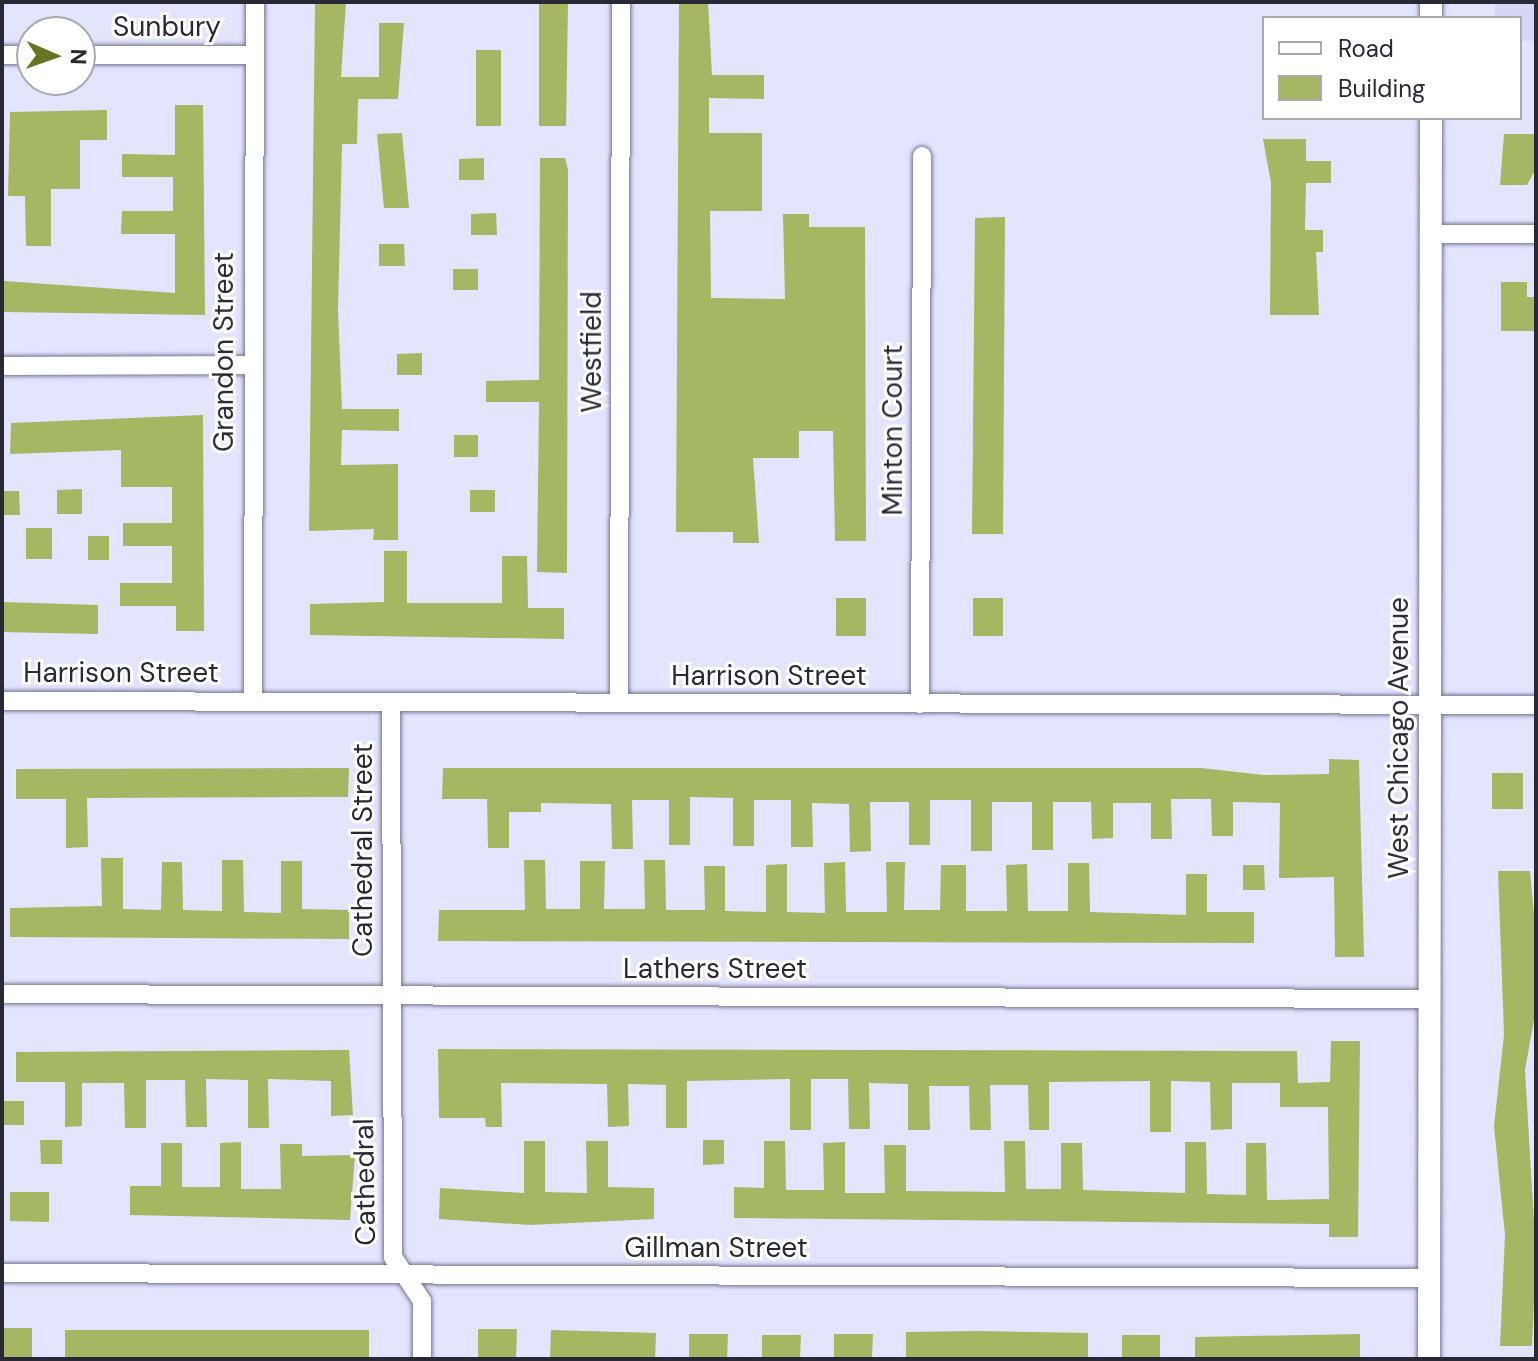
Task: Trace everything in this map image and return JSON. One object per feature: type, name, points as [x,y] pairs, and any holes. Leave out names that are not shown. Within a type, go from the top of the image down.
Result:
[{"type":"street","name":"Grandon Street","points":[[253,702],[255,2]]},
{"type":"street","name":"Westfield","points":[[619,703],[621,2]]},
{"type":"street","name":"Sunbury","points":[[96,55],[254,55]]},
{"type":"street","name":"West Chicago Avenue","points":[[1429,1359],[1431,120]]},
{"type":"street","name":"Minton Court","points":[[920,704],[922,156]]},
{"type":"street","points":[[1432,234],[1536,234]]},
{"type":"street","points":[[2,366],[252,365]]},
{"type":"street","name":"Harrison Street","points":[[2,701],[1536,705]]},
{"type":"street","name":"Cathedral Street","points":[[391,703],[392,996]]},
{"type":"street","name":"Lathers Street","points":[[2,994],[1429,999]]},
{"type":"street","name":"Cathedral","points":[[392,996],[393,1257],[422,1301],[422,1359]]},
{"type":"street","name":"Gillman Street","points":[[2,1273],[1429,1278]]},
{"type":"shaded area","points":[[1495,2],[1536,2],[1536,41],[1522,41],[1522,16],[1495,16]]},
{"type":"building","points":[[315,2],[346,2],[341,77],[379,77],[379,23],[404,23],[398,99],[358,99],[357,144],[342,144],[338,311],[342,409],[399,409],[399,431],[342,430],[341,465],[398,464],[398,540],[373,540],[374,529],[309,531]]},
{"type":"building","points":[[679,2],[708,2],[712,75],[764,75],[764,99],[709,98],[709,133],[762,133],[762,211],[710,211],[711,298],[785,299],[783,214],[809,214],[809,227],[865,227],[866,541],[835,541],[833,431],[799,431],[799,458],[753,458],[759,543],[733,543],[733,532],[676,532]]},
{"type":"building","points":[[539,4],[568,4],[566,126],[539,126]]},
{"type":"building","points":[[476,50],[501,50],[501,126],[476,126]]},
{"type":"building","points":[[175,105],[203,105],[205,315],[4,312],[4,281],[175,293],[175,234],[121,234],[122,211],[173,211],[173,177],[122,177],[122,154],[175,155]]},
{"type":"building","points":[[107,110],[107,140],[80,140],[80,189],[51,189],[51,246],[26,246],[25,196],[8,196],[10,112]]},
{"type":"building","points":[[402,133],[409,208],[384,208],[377,134]]},
{"type":"building","points":[[1504,134],[1536,134],[1536,169],[1527,185],[1500,185]]},
{"type":"building","points":[[1263,139],[1306,139],[1306,161],[1331,161],[1331,183],[1306,183],[1305,230],[1323,230],[1323,252],[1316,252],[1319,315],[1270,315],[1271,183]]},
{"type":"building","points":[[484,158],[484,180],[459,180],[459,159]]},
{"type":"building","points":[[540,158],[565,158],[568,170],[567,573],[537,572],[539,402],[486,402],[486,381],[539,380]]},
{"type":"building","points":[[496,213],[497,235],[471,235],[471,214]]},
{"type":"building","points":[[1005,217],[1003,534],[972,534],[975,218]]},
{"type":"building","points":[[379,244],[404,244],[405,266],[379,266]]},
{"type":"building","points":[[453,269],[478,269],[478,290],[453,290]]},
{"type":"building","points":[[1501,282],[1527,282],[1527,297],[1536,297],[1536,331],[1501,331]]},
{"type":"building","points":[[422,353],[422,375],[397,375],[397,354]]},
{"type":"building","points":[[203,415],[204,631],[176,631],[176,606],[120,606],[120,583],[172,583],[172,546],[123,546],[123,523],[172,523],[172,487],[121,487],[121,450],[10,454],[11,423]]},
{"type":"building","points":[[454,435],[478,435],[478,457],[454,457]]},
{"type":"building","points":[[82,489],[82,514],[57,514],[57,490]]},
{"type":"building","points":[[470,490],[495,490],[495,512],[470,512]]},
{"type":"building","points":[[2,491],[19,491],[20,515],[2,515]]},
{"type":"building","points":[[26,528],[52,528],[52,559],[26,559]]},
{"type":"building","points":[[88,536],[109,536],[109,560],[88,560]]},
{"type":"building","points":[[384,551],[407,551],[407,603],[502,603],[502,556],[527,556],[528,608],[564,608],[564,639],[310,635],[310,604],[384,602]]},
{"type":"building","points":[[836,598],[866,598],[866,636],[836,636]]},
{"type":"building","points":[[973,598],[1003,598],[1003,636],[973,636]]},
{"type":"building","points":[[3,602],[98,605],[98,634],[2,632]]},
{"type":"building","points":[[1329,759],[1359,760],[1364,957],[1335,957],[1334,877],[1279,878],[1280,803],[1233,802],[1233,836],[1212,836],[1211,799],[1171,799],[1172,839],[1151,839],[1151,803],[1113,803],[1113,838],[1092,839],[1091,802],[1053,802],[1053,850],[1032,850],[1032,802],[992,802],[992,851],[971,851],[971,800],[930,800],[930,845],[909,845],[909,802],[870,802],[871,851],[850,852],[849,804],[812,803],[813,847],[791,847],[791,800],[754,800],[754,846],[733,846],[733,798],[690,797],[690,845],[669,845],[669,800],[632,800],[633,849],[612,849],[611,804],[541,803],[541,812],[509,812],[509,848],[488,848],[487,799],[442,799],[443,768],[1201,768],[1264,775],[1329,774]]},
{"type":"building","points":[[349,768],[348,797],[87,798],[88,847],[66,848],[66,799],[16,799],[16,769]]},
{"type":"building","points":[[1492,773],[1523,773],[1523,809],[1492,809]]},
{"type":"building","points":[[101,858],[123,858],[123,909],[161,910],[162,862],[182,862],[183,910],[222,911],[222,860],[243,860],[244,912],[281,913],[281,861],[302,861],[302,909],[349,910],[349,939],[10,937],[10,908],[102,906]]},
{"type":"building","points":[[524,860],[545,860],[546,909],[580,909],[580,861],[605,861],[604,909],[645,909],[644,860],[665,860],[666,910],[705,910],[704,866],[725,866],[725,911],[766,912],[766,865],[787,864],[787,912],[825,913],[824,863],[845,862],[846,912],[887,912],[886,862],[905,862],[904,910],[940,910],[941,865],[966,865],[966,911],[1007,911],[1006,865],[1027,864],[1028,911],[1068,911],[1068,863],[1089,863],[1090,912],[1186,915],[1186,874],[1207,874],[1207,912],[1254,912],[1254,943],[438,941],[439,910],[525,910]]},
{"type":"building","points":[[1243,865],[1264,865],[1265,890],[1243,890]]},
{"type":"building","points":[[1498,871],[1530,871],[1535,926],[1535,1014],[1525,1070],[1536,1256],[1532,1346],[1500,1346],[1505,1235],[1494,1126],[1504,1035]]},
{"type":"building","points":[[1331,1041],[1360,1041],[1358,1237],[1329,1237],[1329,1224],[734,1218],[734,1187],[764,1188],[764,1141],[785,1141],[786,1190],[824,1190],[823,1143],[845,1142],[845,1193],[885,1193],[884,1145],[906,1145],[906,1191],[1005,1192],[1004,1141],[1025,1141],[1026,1189],[1061,1189],[1061,1143],[1082,1143],[1083,1190],[1185,1193],[1185,1142],[1206,1142],[1207,1194],[1246,1195],[1246,1143],[1266,1143],[1267,1200],[1329,1199],[1328,1107],[1280,1107],[1280,1083],[1232,1083],[1232,1129],[1211,1130],[1210,1082],[1171,1081],[1171,1132],[1150,1132],[1150,1081],[1049,1082],[1049,1130],[1029,1130],[1028,1085],[990,1085],[991,1130],[970,1130],[969,1086],[929,1086],[930,1130],[908,1130],[908,1084],[869,1083],[870,1129],[849,1129],[848,1079],[811,1079],[811,1130],[790,1130],[790,1079],[687,1081],[687,1128],[666,1128],[666,1085],[628,1084],[629,1126],[608,1127],[607,1084],[501,1083],[502,1127],[486,1127],[485,1118],[439,1118],[438,1049],[1297,1051],[1298,1083],[1330,1082]]},
{"type":"building","points":[[349,1050],[353,1115],[331,1116],[331,1081],[268,1079],[269,1128],[248,1128],[248,1080],[206,1079],[207,1127],[186,1127],[185,1080],[146,1080],[146,1128],[125,1128],[124,1083],[82,1083],[82,1126],[65,1127],[65,1082],[16,1082],[16,1052]]},
{"type":"building","points":[[3,1101],[24,1101],[24,1125],[3,1125]]},
{"type":"building","points":[[40,1140],[62,1140],[62,1164],[41,1164]]},
{"type":"building","points":[[703,1140],[724,1140],[724,1164],[703,1165]]},
{"type":"building","points":[[524,1141],[545,1141],[545,1192],[587,1193],[586,1141],[608,1141],[608,1187],[654,1188],[654,1219],[530,1225],[439,1219],[440,1188],[524,1193]]},
{"type":"building","points":[[241,1142],[241,1189],[281,1189],[280,1144],[302,1144],[302,1156],[355,1155],[350,1220],[130,1215],[130,1186],[161,1186],[161,1143],[182,1143],[182,1187],[220,1187],[220,1143]]},
{"type":"building","points":[[10,1192],[49,1192],[49,1222],[10,1221]]},
{"type":"building","points":[[2,1328],[32,1328],[32,1357],[2,1358]]},
{"type":"building","points":[[478,1329],[517,1329],[516,1359],[478,1359]]},
{"type":"building","points":[[65,1330],[369,1330],[369,1359],[65,1359]]},
{"type":"building","points":[[551,1330],[656,1333],[655,1359],[550,1359]]},
{"type":"building","points":[[906,1332],[1088,1333],[1088,1359],[906,1359]]},
{"type":"building","points":[[689,1334],[728,1334],[727,1359],[689,1359]]},
{"type":"building","points":[[834,1334],[873,1334],[872,1359],[834,1359]]},
{"type":"building","points":[[1360,1334],[1360,1359],[1195,1359],[1195,1337]]},
{"type":"building","points":[[762,1335],[801,1335],[800,1359],[762,1359]]},
{"type":"building","points":[[1122,1335],[1160,1335],[1160,1359],[1122,1359]]}]
